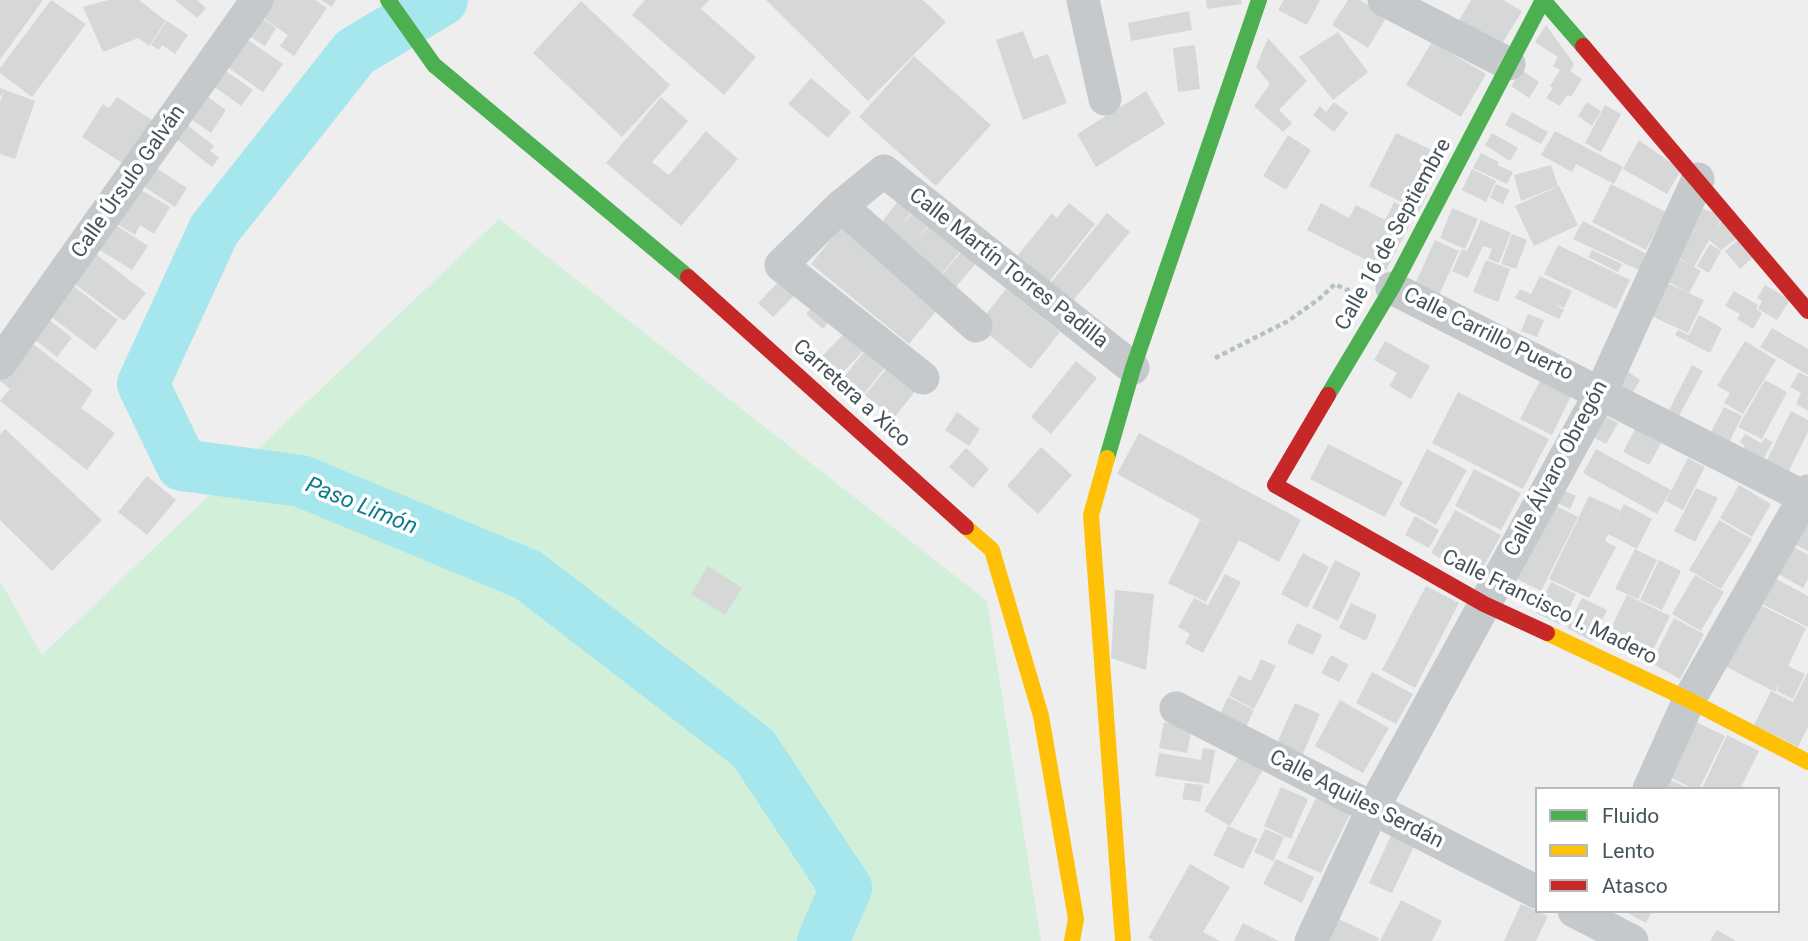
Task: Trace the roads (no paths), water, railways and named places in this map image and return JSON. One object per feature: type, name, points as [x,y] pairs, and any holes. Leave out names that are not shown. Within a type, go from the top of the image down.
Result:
[{"type":"street","name":"Calle Úrsulo Galván","points":[[0,363],[257,0]]},
{"type":"street","name":"Carretera a Xico","points":[[388,0],[434,65],[603,204],[756,336],[992,550],[1041,716],[1076,919],[1072,941]]},
{"type":"street","points":[[1083,0],[1105,99]]},
{"type":"street","points":[[1123,941],[1091,515],[1133,368],[1259,0]]},
{"type":"street","points":[[1384,0],[1509,64]]},
{"type":"street","points":[[1543,0],[1808,311]]},
{"type":"street","name":"Calle 16 de Septiembre","points":[[1275,485],[1392,288],[1543,0]]},
{"type":"street","name":"Calle Martín Torres Padilla","points":[[841,206],[884,171],[1133,368]]},
{"type":"street","name":"Calle Álvaro Obregón","points":[[1311,941],[1373,808],[1601,392],[1698,179]]},
{"type":"street","points":[[923,377],[781,265],[841,206],[976,326]]},
{"type":"street","name":"Calle Carrillo Puerto","points":[[1392,288],[1807,496]]},
{"type":"street","name":"Calle Francisco I. Madero","points":[[1275,485],[1484,604],[1689,700],[1808,762]]},
{"type":"street","points":[[1650,787],[1689,700],[1807,496]]},
{"type":"street","name":"Calle Aquiles Serdán","points":[[1176,708],[1535,891]]},
{"type":"street","points":[[1585,921],[1632,941]]},
{"type":"waterway","name":"Paso Limón","points":[[442,0],[355,52],[214,230],[143,384],[182,465],[301,481],[528,575],[753,748],[846,888],[823,941]]}]
